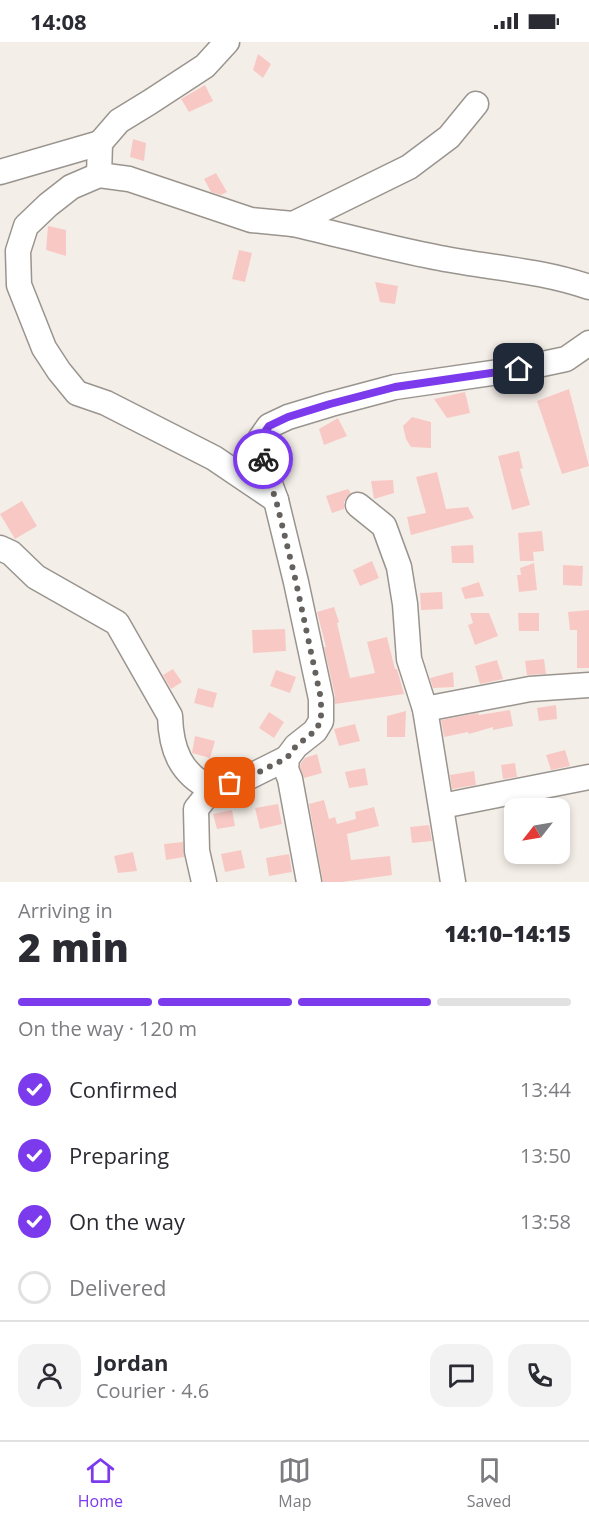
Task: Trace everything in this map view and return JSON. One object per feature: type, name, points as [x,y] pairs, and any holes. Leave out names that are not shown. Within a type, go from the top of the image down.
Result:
[{"type":"street","points":[[0,172],[99,143],[119,121],[205,66],[227,42]]},
{"type":"street","points":[[293,224],[409,167],[449,137],[476,105]]},
{"type":"street","points":[[99,143],[99,175]]},
{"type":"street","points":[[276,500],[214,458],[106,403],[77,393],[59,371],[44,348],[19,285],[18,251],[26,226],[71,187],[99,175],[129,179],[251,220],[293,224],[441,258],[570,280],[589,287]]},
{"type":"street","points":[[204,882],[197,851],[196,808],[212,789],[249,777],[287,758],[296,746],[315,731],[321,721],[321,699],[276,500],[266,473],[260,439],[269,426],[288,417],[395,387],[519,369],[566,359],[589,343]]},
{"type":"street","points":[[358,505],[384,526],[399,567],[405,604],[409,659],[425,709],[453,882]]},
{"type":"street","points":[[0,548],[11,553],[36,576],[117,623],[170,716],[174,750],[189,774],[212,789]]},
{"type":"street","points":[[425,709],[530,689],[589,685]]},
{"type":"street","points":[[287,758],[286,769],[290,779],[309,882]]},
{"type":"street","points":[[442,806],[589,777]]},
{"type":"building","points":[[258,54],[271,64],[263,78],[253,70]]},
{"type":"building","points":[[205,85],[213,101],[189,112],[181,99]]},
{"type":"building","points":[[133,139],[146,143],[144,161],[130,157]]},
{"type":"building","points":[[216,173],[227,192],[221,195],[211,192],[204,179]]},
{"type":"building","points":[[48,226],[66,230],[66,256],[46,250]]},
{"type":"building","points":[[239,250],[252,253],[245,282],[232,279]]},
{"type":"building","points":[[375,282],[398,286],[395,304],[380,302]]},
{"type":"building","points":[[569,389],[589,466],[562,474],[537,401]]},
{"type":"building","points":[[465,392],[470,413],[447,418],[434,399]]},
{"type":"building","points":[[412,417],[431,422],[431,448],[411,447],[406,439],[403,426]]},
{"type":"building","points":[[338,418],[347,436],[324,445],[319,429]]},
{"type":"building","points":[[519,451],[523,468],[520,469],[530,505],[512,510],[498,456]]},
{"type":"building","points":[[437,472],[446,509],[468,507],[474,518],[411,535],[407,517],[426,513],[416,477]]},
{"type":"building","points":[[393,480],[394,493],[374,499],[371,481]]},
{"type":"building","points":[[348,489],[351,493],[344,502],[344,509],[332,513],[326,496]]},
{"type":"building","points":[[22,501],[37,526],[15,539],[0,514]]},
{"type":"building","points":[[542,531],[544,551],[533,552],[534,561],[520,561],[518,533]]},
{"type":"building","points":[[473,545],[474,563],[452,563],[451,546]]},
{"type":"building","points":[[372,561],[379,578],[360,586],[353,570]]},
{"type":"building","points":[[534,563],[537,590],[519,592],[517,575],[521,575],[520,568]]},
{"type":"building","points":[[563,565],[583,566],[582,586],[563,585]]},
{"type":"building","points":[[479,582],[484,596],[465,599],[461,588]]},
{"type":"building","points":[[442,592],[443,609],[421,610],[420,593]]},
{"type":"building","points":[[334,607],[350,678],[375,673],[367,642],[387,637],[404,694],[335,704],[324,647],[326,647],[317,612]]},
{"type":"building","points":[[589,610],[589,668],[577,668],[577,630],[570,630],[568,612]]},
{"type":"building","points":[[470,613],[489,613],[498,636],[475,645],[468,625],[473,623]]},
{"type":"building","points":[[518,613],[539,613],[539,631],[519,631]]},
{"type":"building","points":[[285,629],[286,651],[253,653],[252,630]]},
{"type":"building","points":[[544,659],[546,674],[527,675],[525,661]]},
{"type":"building","points":[[497,660],[503,679],[480,684],[475,666]]},
{"type":"building","points":[[173,669],[182,682],[171,689],[163,675]]},
{"type":"building","points":[[276,670],[296,677],[290,693],[270,686]]},
{"type":"building","points":[[453,672],[454,687],[433,688],[430,678]]},
{"type":"building","points":[[198,688],[217,693],[213,708],[194,703]]},
{"type":"building","points":[[556,705],[557,719],[539,721],[537,708]]},
{"type":"building","points":[[510,710],[513,726],[493,730],[493,727],[469,734],[468,732],[444,737],[441,720]]},
{"type":"building","points":[[406,711],[405,737],[387,737],[387,716]]},
{"type":"building","points":[[269,712],[284,722],[274,738],[259,728]]},
{"type":"building","points":[[355,724],[360,741],[339,746],[334,729]]},
{"type":"building","points":[[195,736],[215,741],[210,758],[192,753]]},
{"type":"building","points":[[565,750],[570,766],[551,770],[546,755]]},
{"type":"building","points":[[317,754],[322,773],[304,778],[301,763],[305,758]]},
{"type":"building","points":[[515,763],[517,777],[503,779],[501,765]]},
{"type":"building","points":[[365,768],[368,785],[349,788],[345,772]]},
{"type":"building","points":[[474,771],[476,785],[452,789],[450,775]]},
{"type":"building","points":[[324,800],[329,819],[335,817],[337,824],[356,819],[355,812],[374,807],[379,826],[347,834],[351,860],[390,856],[392,875],[342,882],[323,882],[309,804]]},
{"type":"building","points":[[278,804],[282,824],[260,829],[255,808]]},
{"type":"building","points":[[232,810],[235,826],[217,829],[213,814]]},
{"type":"building","points":[[429,825],[432,841],[412,843],[410,827]]},
{"type":"building","points":[[183,842],[184,857],[166,860],[164,844]]},
{"type":"building","points":[[241,850],[245,868],[225,872],[221,854]]},
{"type":"building","points":[[133,852],[137,871],[118,873],[114,856]]},
{"type":"building","points":[[289,854],[292,872],[269,876],[266,858]]},
{"type":"way so far","points":[[230,783],[249,777],[287,758],[296,746],[315,731],[321,721],[321,699],[296,582],[276,500],[263,459]]},
{"type":"route","points":[[263,459],[260,439],[269,426],[288,417],[395,387],[519,369]]}]
